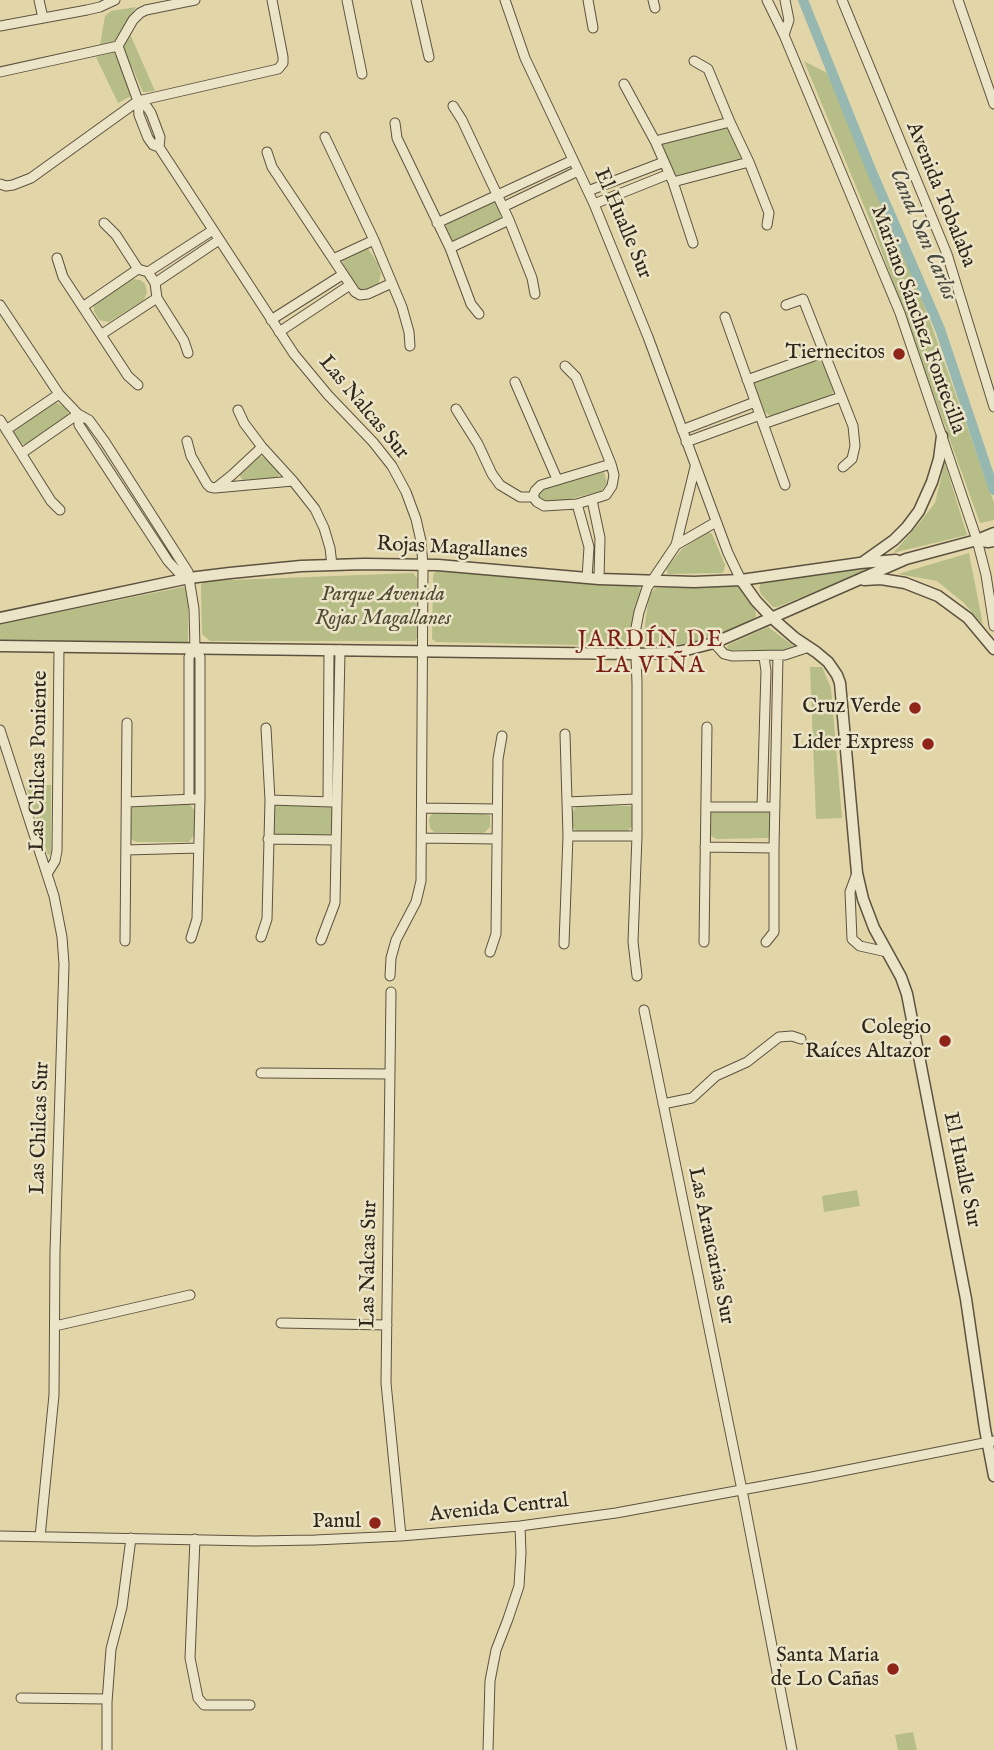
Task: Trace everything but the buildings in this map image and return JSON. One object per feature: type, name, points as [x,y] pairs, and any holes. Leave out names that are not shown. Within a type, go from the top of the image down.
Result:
[{"type":"street","points":[[39,0],[43,19]]},
{"type":"street","points":[[0,26],[43,19],[115,0]]},
{"type":"street","points":[[0,72],[118,46],[140,13],[195,0]]},
{"type":"street","points":[[0,184],[9,186],[31,178],[138,101],[280,68],[283,57],[272,0]]},
{"type":"street","points":[[346,0],[362,74]]},
{"type":"street","points":[[416,0],[429,57]]},
{"type":"street","name":"El Hualle Sur","points":[[505,0],[525,58],[594,204],[648,337],[732,565],[756,601],[771,617],[822,656],[837,675],[842,691],[857,873],[868,914],[879,940],[901,977],[907,995],[966,1299],[991,1441],[994,1476]]},
{"type":"street","points":[[588,0],[593,28]]},
{"type":"street","name":"Mariano Sánchez Fontecilla","points":[[767,0],[900,313],[977,540],[994,626]]},
{"type":"street","name":"Mariano Sánchez Fontecilla","points":[[784,35],[789,20],[785,0]]},
{"type":"street","name":"Avenida Tobalaba","points":[[842,0],[947,254],[994,407]]},
{"type":"street","points":[[958,0],[994,104]]},
{"type":"street","name":"Las Nalcas Sur","points":[[118,46],[138,101],[151,113],[160,137],[159,147],[279,332],[311,375],[392,466],[416,519],[424,565],[420,888],[416,902],[396,940],[390,976]]},
{"type":"street","points":[[694,61],[708,69],[769,213],[767,225]]},
{"type":"street","points":[[624,83],[671,178],[693,243]]},
{"type":"street","points":[[453,106],[463,120],[509,220],[532,278],[535,294]]},
{"type":"street","points":[[655,141],[730,122]]},
{"type":"street","points":[[395,123],[397,138],[450,248],[471,304],[479,314]]},
{"type":"street","points":[[326,137],[402,307],[410,346]]},
{"type":"street","points":[[267,152],[272,167],[342,275],[358,294],[364,295],[392,283]]},
{"type":"street","points":[[437,223],[573,160]]},
{"type":"street","points":[[588,191],[664,162]]},
{"type":"street","points":[[594,204],[671,178],[749,162]]},
{"type":"street","points":[[503,207],[578,171]]},
{"type":"street","points":[[450,248],[509,220]]},
{"type":"street","points":[[104,223],[155,283],[157,298],[182,336],[188,353]]},
{"type":"street","points":[[84,306],[213,230]]},
{"type":"street","points":[[155,283],[219,240]]},
{"type":"street","points":[[333,259],[374,240]]},
{"type":"street","points":[[57,258],[63,277],[128,376],[138,385]]},
{"type":"street","points":[[271,320],[342,275]]},
{"type":"street","points":[[279,332],[350,285]]},
{"type":"street","points":[[102,334],[157,298]]},
{"type":"street","points":[[786,305],[803,299],[853,426],[855,446],[852,459],[844,467]]},
{"type":"street","points":[[0,305],[59,394],[78,415],[89,420],[105,442],[188,572],[194,609],[195,648],[200,657],[197,919],[191,938]]},
{"type":"street","points":[[724,317],[785,485]]},
{"type":"street","points":[[747,380],[825,352]]},
{"type":"street","points":[[533,497],[544,506],[577,504],[606,495],[612,486],[614,475],[611,464],[576,377],[565,366]]},
{"type":"street","points":[[515,382],[557,479]]},
{"type":"street","points":[[6,430],[59,394]]},
{"type":"street","points":[[686,442],[841,397]]},
{"type":"street","points":[[682,430],[755,402]]},
{"type":"street","points":[[456,409],[500,485],[520,497],[533,497]]},
{"type":"street","points":[[237,410],[262,447],[315,509],[324,528],[332,565]]},
{"type":"street","points":[[22,453],[78,415]]},
{"type":"street","points":[[0,420],[51,501],[60,510]]},
{"type":"street","points":[[860,563],[894,540],[919,511],[936,470],[942,436]]},
{"type":"street","points":[[187,441],[191,456],[208,486],[215,488],[293,481]]},
{"type":"street","points":[[215,488],[262,447]]},
{"type":"street","points":[[533,497],[541,485],[611,464]]},
{"type":"street","points":[[637,976],[633,942],[637,836],[637,622],[651,581],[676,545],[695,467]]},
{"type":"street","points":[[592,500],[601,547],[599,579]]},
{"type":"street","points":[[577,504],[589,547],[587,578]]},
{"type":"street","points":[[676,545],[716,522]]},
{"type":"street","name":"Rojas Magallanes","points":[[0,646],[636,654],[682,651],[714,643],[906,559],[994,533]]},
{"type":"street","name":"Rojas Magallanes","points":[[977,540],[994,541]]},
{"type":"street","name":"Rojas Magallanes","points":[[0,618],[189,578],[269,569],[332,565],[424,565],[503,569],[599,579],[741,580],[906,559]]},
{"type":"street","points":[[858,580],[893,581],[928,590],[959,609],[994,649]]},
{"type":"street","points":[[714,643],[729,656],[778,656],[809,647]]},
{"type":"street","name":"Las Chilcas Poniente","points":[[47,874],[53,866],[57,850],[59,647]]},
{"type":"street","points":[[189,799],[190,657],[195,648]]},
{"type":"street","points":[[321,940],[335,903],[334,650]]},
{"type":"street","points":[[766,942],[774,932],[778,656]]},
{"type":"street","points":[[762,807],[766,671],[764,657]]},
{"type":"street","points":[[125,941],[127,723]]},
{"type":"street","points":[[704,942],[707,727]]},
{"type":"street","points":[[261,937],[267,919],[270,800],[266,728]]},
{"type":"street","name":"Las Chilcas Sur","points":[[0,730],[47,874],[59,919],[64,964],[53,1408],[40,1537]]},
{"type":"street","points":[[564,944],[568,836],[565,734]]},
{"type":"street","points":[[490,952],[496,934],[498,752],[502,736]]},
{"type":"street","points":[[127,802],[200,798]]},
{"type":"street","points":[[270,800],[333,802]]},
{"type":"street","points":[[567,802],[636,800]]},
{"type":"street","points":[[706,807],[775,807]]},
{"type":"street","points":[[422,808],[497,809]]},
{"type":"street","points":[[568,836],[637,836]]},
{"type":"street","points":[[422,838],[497,839]]},
{"type":"street","points":[[268,839],[336,840]]},
{"type":"street","points":[[705,847],[774,848]]},
{"type":"street","points":[[126,849],[199,848]]},
{"type":"street","name":"El Hualle Sur","points":[[857,873],[850,898],[852,939],[860,946],[887,951]]},
{"type":"street","name":"Las Nalcas Sur","points":[[391,992],[386,1383],[401,1536]]},
{"type":"street","name":"Las Araucarias Sur","points":[[643,1010],[742,1490],[792,1750]]},
{"type":"street","points":[[663,1104],[692,1098],[716,1076],[747,1062],[779,1037],[792,1036],[801,1039]]},
{"type":"street","points":[[261,1073],[390,1074]]},
{"type":"street","points":[[55,1326],[190,1296]]},
{"type":"street","points":[[281,1323],[387,1325]]},
{"type":"street","name":"Avenida Central","points":[[0,1536],[315,1540],[520,1526],[616,1513],[991,1441]]},
{"type":"street","points":[[488,1750],[490,1681],[496,1650],[519,1586],[520,1526]]},
{"type":"street","points":[[107,1750],[111,1649],[122,1606],[131,1538]]},
{"type":"street","points":[[195,1539],[190,1658],[198,1698],[204,1705],[250,1705]]},
{"type":"street","points":[[21,1698],[107,1699]]},
{"type":"green space","points":[[136,7],[114,42],[100,45],[105,16],[111,11]]},
{"type":"green space","points":[[130,34],[155,91],[143,92],[123,47]]},
{"type":"green space","points":[[114,52],[133,95],[118,103],[96,57]]},
{"type":"green space","points":[[804,61],[827,73],[922,299],[994,503],[994,520],[980,523],[874,230]]},
{"type":"green space","points":[[722,128],[730,129],[742,155],[738,161],[684,175],[674,175],[661,145],[664,141]]},
{"type":"green space","points":[[496,203],[501,219],[451,240],[445,229],[448,221]]},
{"type":"green space","points":[[364,247],[368,248],[381,274],[378,285],[363,291],[357,288],[342,260],[343,256]]},
{"type":"green space","points":[[132,279],[145,284],[147,292],[144,300],[109,322],[99,320],[94,304]]},
{"type":"green space","points":[[820,361],[826,364],[836,388],[831,395],[773,416],[765,412],[754,387],[757,378]]},
{"type":"green space","points":[[55,402],[64,407],[68,417],[28,444],[19,444],[11,435],[13,427]]},
{"type":"green space","points":[[260,456],[279,471],[279,475],[277,478],[244,481],[239,474]]},
{"type":"green space","points":[[943,457],[967,535],[893,553],[935,503]]},
{"type":"green space","points":[[604,472],[607,483],[601,491],[566,500],[540,501],[537,491]]},
{"type":"green space","points":[[709,532],[725,565],[724,571],[668,574],[666,569],[682,549]]},
{"type":"green space","points":[[969,553],[983,625],[964,603],[937,581],[898,574]]},
{"type":"green space","points":[[879,566],[777,607],[773,607],[759,588],[761,583]]},
{"type":"green space","name":"Parque Avenida Rojas Magallanes","points":[[439,570],[635,586],[642,589],[633,619],[631,642],[629,646],[623,646],[436,642],[432,639],[433,578],[434,573]]},
{"type":"green space","name":"Parque Avenida Rojas Magallanes","points":[[413,573],[417,578],[415,641],[210,641],[202,634],[201,585],[204,581]]},
{"type":"green space","points":[[739,585],[754,608],[755,619],[733,630],[695,642],[646,646],[643,640],[649,594],[656,588]]},
{"type":"green space","points":[[188,586],[188,642],[0,641],[0,624]]},
{"type":"green space","points":[[768,627],[795,647],[793,650],[727,648],[728,645]]},
{"type":"green space","points":[[810,667],[822,667],[831,688],[842,818],[816,819]]},
{"type":"green space","points":[[51,785],[51,854],[48,855],[26,786]]},
{"type":"green space","points":[[189,803],[194,810],[194,835],[189,842],[132,840],[132,806]]},
{"type":"green space","points":[[274,805],[331,805],[334,809],[332,833],[327,836],[274,834]]},
{"type":"green space","points":[[631,806],[632,826],[627,832],[576,831],[571,824],[572,813],[576,807]]},
{"type":"green space","points":[[771,807],[771,836],[768,838],[717,839],[711,836],[709,811]]},
{"type":"green space","points":[[436,812],[484,813],[490,816],[490,827],[484,833],[434,832],[430,828],[429,820]]},
{"type":"green space","points":[[857,1190],[860,1206],[824,1212],[822,1196]]},
{"type":"green space","points":[[913,1732],[917,1750],[898,1750],[895,1735]]},
{"type":"waterway","name":"Canal San Carlos","points":[[803,0],[872,172],[940,329],[994,490]]},
{"type":"place","name":"Tiernecitos","points":[[899,354]]},
{"type":"place","name":"Cruz Verde","points":[[915,708]]},
{"type":"place","name":"Lider Express","points":[[928,744]]},
{"type":"place","name":"Colegio Raíces Altazor","points":[[945,1041]]},
{"type":"place","name":"Panul","points":[[375,1523]]},
{"type":"place","name":"Santa Maria de Lo Cañas","points":[[893,1669]]},
{"type":"district","name":"JARDÍN DE LA VIÑA","points":[[651,654]]}]
